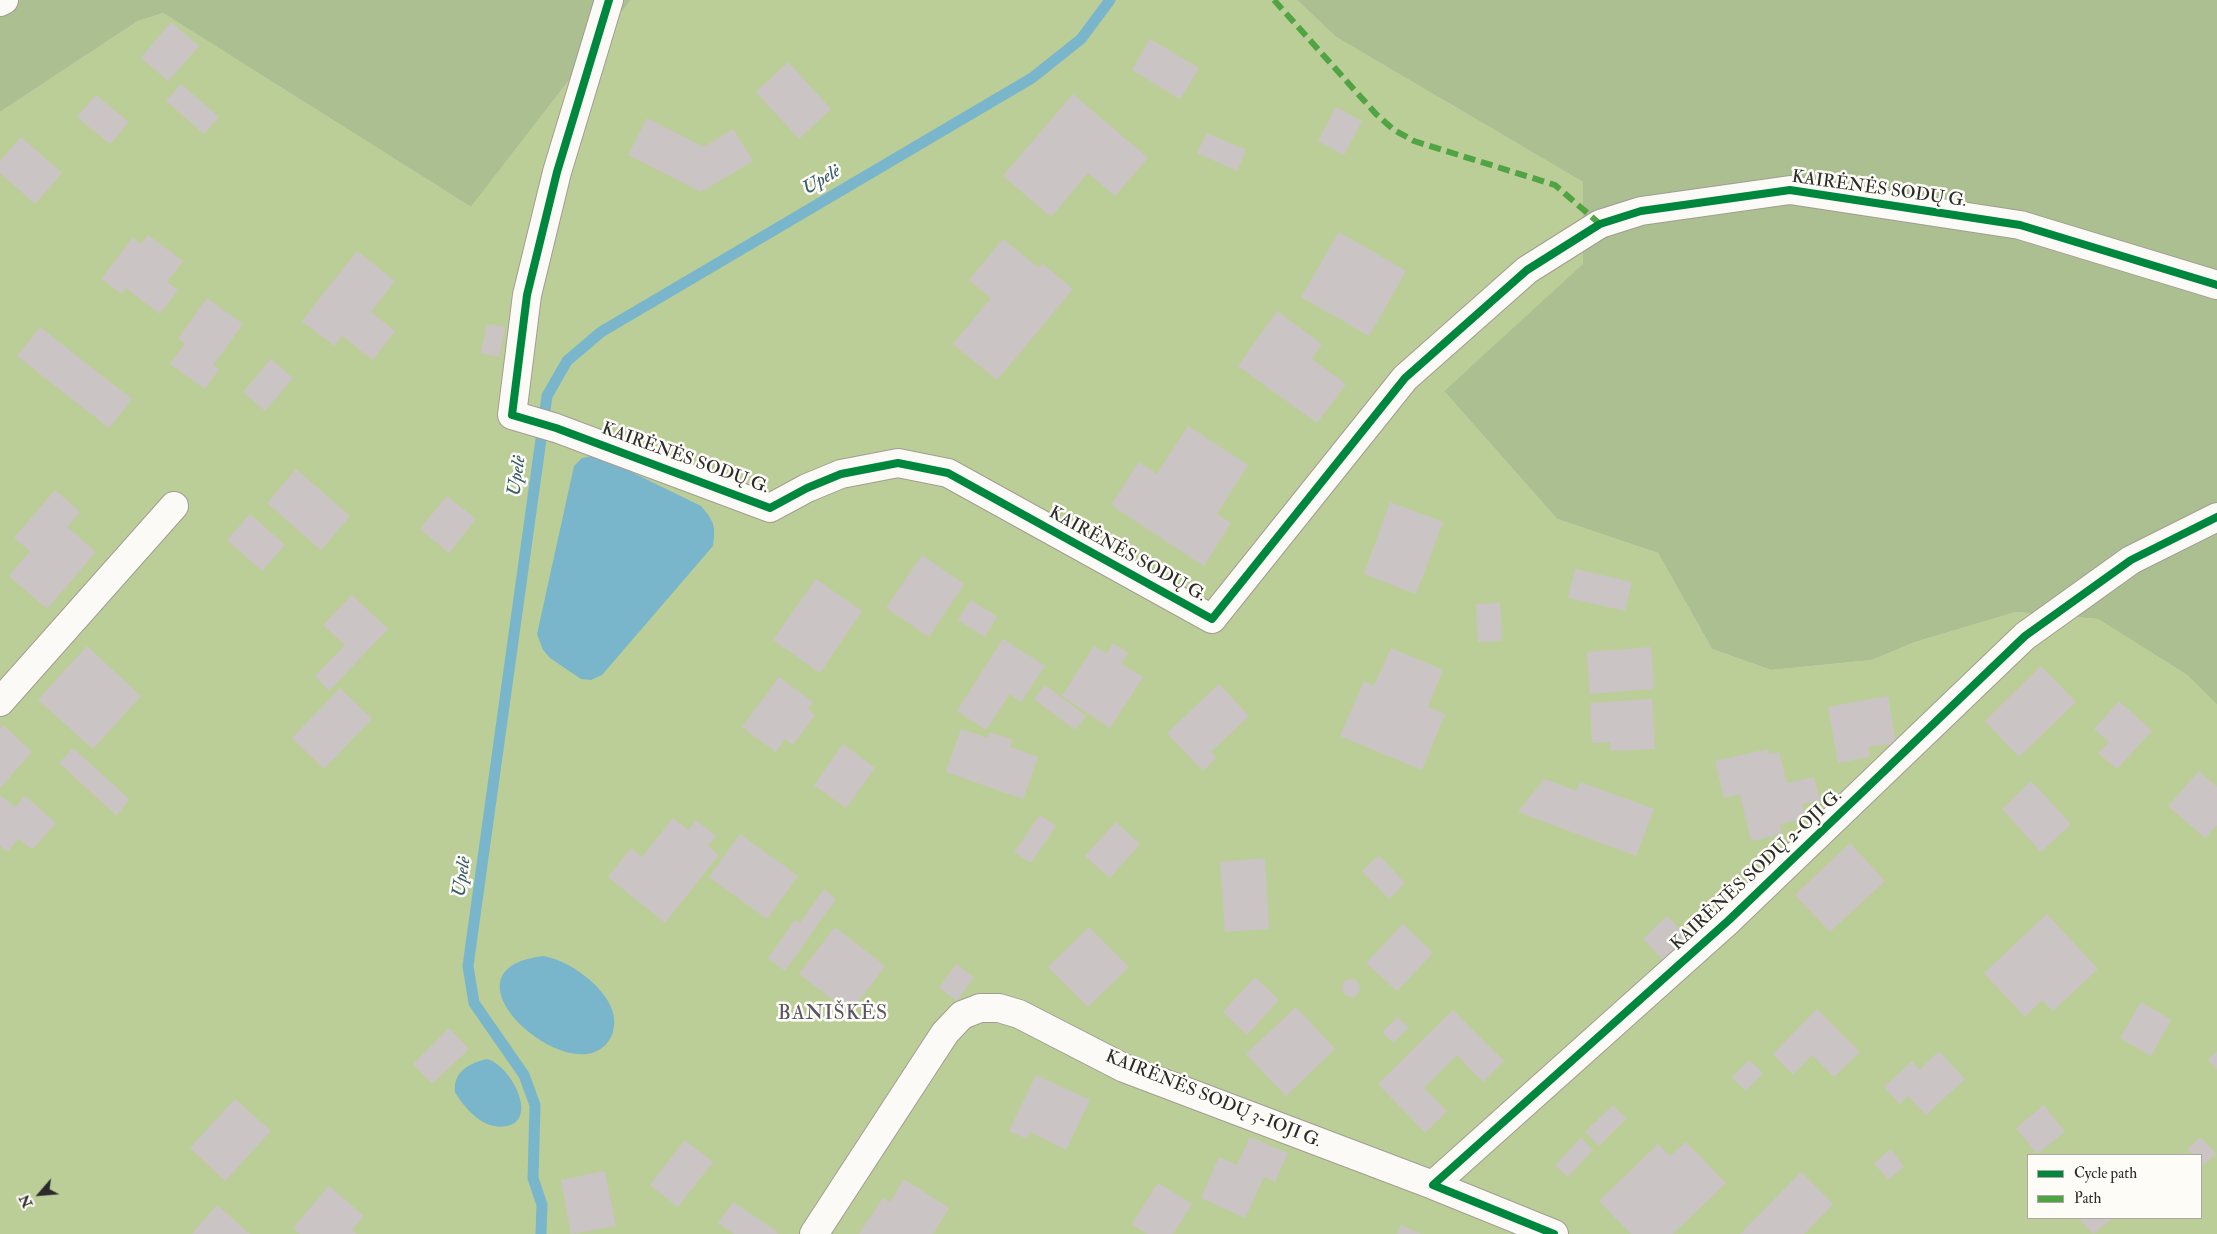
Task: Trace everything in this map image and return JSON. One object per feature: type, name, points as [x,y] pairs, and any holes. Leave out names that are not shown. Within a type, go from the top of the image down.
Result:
[{"type":"street","points":[[0,2],[4,0]]},
{"type":"street","name":"KAIRĖNĖS SODŲ G.","points":[[609,0],[557,172],[527,295],[512,415],[556,428],[770,508],[807,488],[841,474],[898,463],[948,473],[1212,619],[1405,378],[1527,270],[1600,224],[1642,211],[1790,190],[2020,225],[2217,285]]},
{"type":"street","points":[[0,702],[174,506]]},
{"type":"street","name":"KAIRĖNĖS SODŲ 2-OJI G.","points":[[1433,1185],[1729,920],[2025,636],[2131,560],[2217,517]]},
{"type":"street","name":"KAIRĖNĖS SODŲ 3-IOJI G.","points":[[814,1234],[945,1033],[962,1015],[980,1008],[999,1008],[1019,1014],[1124,1068],[1433,1185]]},
{"type":"street","points":[[1433,1185],[1554,1234]]},
{"type":"green space","points":[[0,0],[631,0],[471,207],[163,13],[138,21],[0,112]]},
{"type":"green space","points":[[631,0],[1297,0],[1336,37],[1583,182],[1584,264],[1444,391],[1557,519],[1658,553],[1712,649],[1771,670],[1872,660],[1915,642],[2016,612],[2098,619],[2187,675],[2217,705],[2217,1234],[0,1234],[0,112],[138,21],[163,13],[471,207]]},
{"type":"green space","points":[[1297,0],[2217,0],[2217,705],[2187,675],[2098,619],[2016,612],[1915,642],[1872,660],[1771,670],[1712,649],[1658,553],[1557,519],[1444,391],[1583,264],[1583,182],[1336,37]]},
{"type":"water","points":[[597,455],[701,506],[713,524],[714,533],[713,546],[602,675],[591,680],[581,679],[550,658],[543,650],[537,634],[574,466],[582,458]]},
{"type":"water","points":[[543,956],[555,959],[581,973],[603,994],[611,1006],[614,1019],[612,1036],[599,1050],[592,1053],[572,1053],[549,1045],[528,1032],[511,1014],[501,996],[501,978],[514,964]]},
{"type":"water","points":[[487,1059],[501,1067],[514,1083],[518,1092],[521,1110],[518,1120],[511,1125],[499,1127],[483,1122],[470,1112],[455,1092],[457,1079],[463,1070],[474,1063]]},
{"type":"building","points":[[171,22],[199,46],[168,81],[141,58]]},
{"type":"building","points":[[1150,39],[1199,68],[1180,99],[1132,70]]},
{"type":"building","points":[[788,62],[831,109],[799,139],[756,92]]},
{"type":"building","points":[[181,84],[219,117],[204,134],[166,101]]},
{"type":"building","points":[[1073,94],[1148,158],[1115,196],[1088,173],[1051,217],[1003,176]]},
{"type":"building","points":[[96,95],[129,122],[110,144],[77,117]]},
{"type":"building","points":[[1336,107],[1362,121],[1344,155],[1318,141]]},
{"type":"building","points":[[647,118],[704,147],[733,129],[753,161],[701,192],[628,155]]},
{"type":"building","points":[[1207,133],[1246,150],[1237,171],[1197,153]]},
{"type":"building","points":[[21,137],[62,173],[35,204],[0,173],[0,161]]},
{"type":"building","points":[[1339,232],[1406,271],[1369,336],[1301,297]]},
{"type":"building","points":[[148,235],[183,261],[167,282],[178,290],[160,314],[126,288],[122,294],[101,279],[133,237],[141,244]]},
{"type":"building","points":[[1003,239],[1039,268],[1043,264],[1073,289],[997,380],[953,344],[991,298],[969,280]]},
{"type":"building","points":[[357,251],[395,281],[371,312],[395,331],[373,360],[342,336],[334,346],[302,321]]},
{"type":"building","points":[[207,298],[243,324],[213,365],[219,369],[205,389],[170,364],[185,344],[178,339]]},
{"type":"building","points":[[1277,311],[1322,344],[1312,359],[1346,384],[1317,423],[1238,366]]},
{"type":"building","points":[[487,324],[505,327],[499,357],[481,353]]},
{"type":"building","points":[[40,327],[132,399],[109,428],[17,356]]},
{"type":"building","points":[[271,359],[293,378],[265,411],[243,392]]},
{"type":"building","points":[[1188,426],[1248,465],[1217,514],[1231,523],[1204,566],[1111,505],[1139,462],[1157,474]]},
{"type":"building","points":[[296,469],[350,516],[321,550],[267,503]]},
{"type":"building","points":[[55,490],[80,512],[67,527],[96,552],[47,609],[9,576],[30,551],[14,538]]},
{"type":"building","points":[[447,496],[476,519],[449,553],[420,529]]},
{"type":"building","points":[[1390,502],[1443,522],[1416,594],[1364,574]]},
{"type":"building","points":[[250,514],[285,545],[262,571],[227,540]]},
{"type":"building","points":[[922,555],[964,584],[929,637],[886,608]]},
{"type":"building","points":[[1575,569],[1632,582],[1625,611],[1568,598]]},
{"type":"building","points":[[816,579],[862,611],[820,673],[773,640]]},
{"type":"building","points":[[352,595],[388,629],[329,691],[315,676],[345,645],[323,625]]},
{"type":"building","points":[[971,600],[997,617],[985,637],[958,620]]},
{"type":"building","points":[[1500,603],[1502,641],[1478,642],[1476,604]]},
{"type":"building","points":[[1003,639],[1045,666],[1021,702],[1010,694],[986,730],[957,711]]},
{"type":"building","points":[[1113,643],[1128,653],[1121,664],[1143,677],[1110,728],[1062,696],[1094,646],[1107,654]]},
{"type":"building","points":[[87,646],[141,696],[93,749],[38,700]]},
{"type":"building","points":[[1651,647],[1654,689],[1590,694],[1587,652]]},
{"type":"building","points":[[1391,648],[1443,670],[1428,707],[1445,714],[1422,770],[1340,736],[1364,681],[1374,686]]},
{"type":"building","points":[[2041,666],[2076,702],[2019,757],[1985,721]]},
{"type":"building","points":[[779,677],[813,702],[808,709],[815,715],[793,745],[785,739],[776,752],[742,727]]},
{"type":"building","points":[[1219,684],[1249,716],[1211,752],[1216,758],[1203,771],[1167,733]]},
{"type":"building","points":[[1045,685],[1086,716],[1075,730],[1034,699]]},
{"type":"building","points":[[340,688],[372,719],[324,769],[292,738]]},
{"type":"building","points":[[1888,696],[1896,743],[1868,747],[1870,757],[1838,763],[1828,707]]},
{"type":"building","points":[[1652,699],[1655,749],[1611,751],[1610,742],[1592,743],[1590,703]]},
{"type":"building","points":[[2119,701],[2152,731],[2117,769],[2098,753],[2109,742],[2094,729]]},
{"type":"building","points":[[3,725],[32,752],[0,788],[0,729]]},
{"type":"building","points":[[961,729],[988,738],[990,732],[1013,740],[1010,747],[1038,757],[1023,799],[946,772]]},
{"type":"building","points":[[843,744],[875,768],[846,808],[814,785]]},
{"type":"building","points":[[73,748],[130,800],[116,815],[59,763]]},
{"type":"building","points":[[1768,749],[1769,754],[1779,752],[1787,783],[1814,777],[1820,800],[1802,804],[1806,818],[1780,824],[1782,834],[1751,841],[1740,794],[1724,798],[1715,761]]},
{"type":"building","points":[[2199,771],[2217,787],[2217,825],[2205,838],[2168,806]]},
{"type":"building","points":[[1544,779],[1576,791],[1580,782],[1654,809],[1636,856],[1518,812]]},
{"type":"building","points":[[2031,781],[2071,824],[2041,852],[2002,809]]},
{"type":"building","points":[[0,795],[15,807],[25,796],[56,823],[32,850],[19,839],[7,852],[0,845]]},
{"type":"building","points":[[1040,815],[1056,826],[1031,863],[1014,852]]},
{"type":"building","points":[[673,818],[688,830],[696,820],[716,836],[708,846],[719,855],[665,923],[608,877],[631,848],[642,857]]},
{"type":"building","points":[[1116,822],[1140,844],[1110,878],[1085,856]]},
{"type":"building","points":[[740,834],[798,876],[767,919],[709,877]]},
{"type":"building","points":[[1850,843],[1885,881],[1830,932],[1795,895]]},
{"type":"building","points":[[1379,855],[1405,883],[1389,899],[1362,871]]},
{"type":"building","points":[[1265,858],[1269,929],[1225,932],[1220,862]]},
{"type":"building","points":[[824,889],[836,899],[785,971],[768,958],[795,920],[800,923]]},
{"type":"building","points":[[2047,914],[2098,969],[2053,1011],[2042,1000],[2025,1017],[1984,973]]},
{"type":"building","points":[[1667,916],[1687,936],[1663,960],[1643,939]]},
{"type":"building","points":[[1403,924],[1433,953],[1397,991],[1366,963]]},
{"type":"building","points":[[835,927],[885,966],[850,1013],[799,974]]},
{"type":"building","points":[[1089,927],[1129,967],[1088,1007],[1048,967]]},
{"type":"building","points":[[956,964],[974,977],[957,1001],[939,988]]},
{"type":"building","points":[[1255,977],[1279,1000],[1247,1035],[1223,1012]]},
{"type":"building","points":[[1351,979],[1357,982],[1360,988],[1357,994],[1351,997],[1345,994],[1342,988],[1345,982]]},
{"type":"building","points":[[2141,1002],[2171,1020],[2151,1056],[2120,1038]]},
{"type":"building","points":[[1296,1007],[1335,1049],[1286,1096],[1246,1054]]},
{"type":"building","points":[[1817,1009],[1860,1052],[1834,1077],[1812,1055],[1793,1075],[1773,1054]]},
{"type":"building","points":[[1453,1010],[1504,1061],[1483,1082],[1457,1055],[1424,1088],[1447,1111],[1425,1133],[1378,1084]]},
{"type":"building","points":[[1398,1017],[1409,1028],[1393,1043],[1382,1032]]},
{"type":"building","points":[[449,1028],[469,1049],[432,1084],[413,1064]]},
{"type":"building","points":[[1939,1051],[1965,1079],[1926,1115],[1908,1096],[1900,1104],[1884,1087],[1912,1061],[1919,1070]]},
{"type":"building","points":[[2217,1051],[2217,1070],[2208,1060]]},
{"type":"building","points":[[1749,1060],[1763,1073],[1746,1091],[1732,1077]]},
{"type":"building","points":[[1036,1075],[1090,1100],[1066,1150],[1030,1132],[1027,1139],[1009,1131]]},
{"type":"building","points":[[235,1099],[271,1131],[225,1181],[190,1148]]},
{"type":"building","points":[[1613,1105],[1626,1119],[1599,1146],[1585,1132]]},
{"type":"building","points":[[2044,1105],[2065,1132],[2037,1154],[2016,1128]]},
{"type":"building","points":[[1250,1137],[1288,1153],[1275,1182],[1264,1177],[1245,1218],[1201,1198],[1219,1157],[1237,1165]]},
{"type":"building","points":[[2201,1137],[2216,1154],[2202,1166],[2202,1154],[2192,1154],[2187,1149]]},
{"type":"building","points":[[1581,1138],[1593,1150],[1568,1177],[1555,1165]]},
{"type":"building","points":[[685,1140],[713,1162],[678,1207],[650,1185]]},
{"type":"building","points":[[1686,1142],[1726,1183],[1673,1234],[1631,1234],[1599,1201],[1658,1144],[1670,1156]]},
{"type":"building","points":[[1891,1149],[1904,1167],[1888,1180],[1874,1163]]},
{"type":"building","points":[[605,1171],[616,1226],[571,1234],[561,1180]]},
{"type":"building","points":[[1801,1172],[1833,1204],[1804,1234],[1740,1234]]},
{"type":"building","points":[[904,1179],[949,1208],[933,1234],[859,1234],[883,1198],[890,1202]]},
{"type":"building","points":[[1158,1183],[1192,1204],[1173,1234],[1147,1234],[1132,1224]]},
{"type":"building","points":[[329,1186],[364,1216],[352,1230],[357,1234],[300,1234],[293,1228]]},
{"type":"building","points":[[733,1202],[778,1232],[777,1234],[734,1234],[718,1223]]},
{"type":"building","points":[[217,1205],[250,1234],[192,1234]]},
{"type":"building","points":[[2080,1219],[2112,1219],[2093,1234]]},
{"type":"building","points":[[1401,1225],[1421,1234],[1397,1234]]},
{"type":"waterway","name":"Upelė","points":[[541,1234],[542,1205],[533,1178],[535,1105],[524,1075],[474,1003],[468,966],[547,396],[567,361],[601,332],[1032,78],[1081,39],[1110,0]]},
{"type":"marked path","points":[[1274,0],[1376,114],[1394,130],[1414,141],[1555,185],[1600,224]]},
{"type":"cycle path","points":[[609,0],[557,172],[527,295],[512,415],[556,428],[770,508],[807,488],[841,474],[898,463],[948,473],[1212,619],[1405,378],[1527,270],[1600,224],[1641,211],[1790,190],[2020,225],[2217,285]]},
{"type":"cycle path","points":[[1554,1234],[1433,1185],[1729,920],[2025,636],[2131,560],[2217,517]]},
{"type":"district","name":"BANIŠKĖS","points":[[833,1015]]}]
